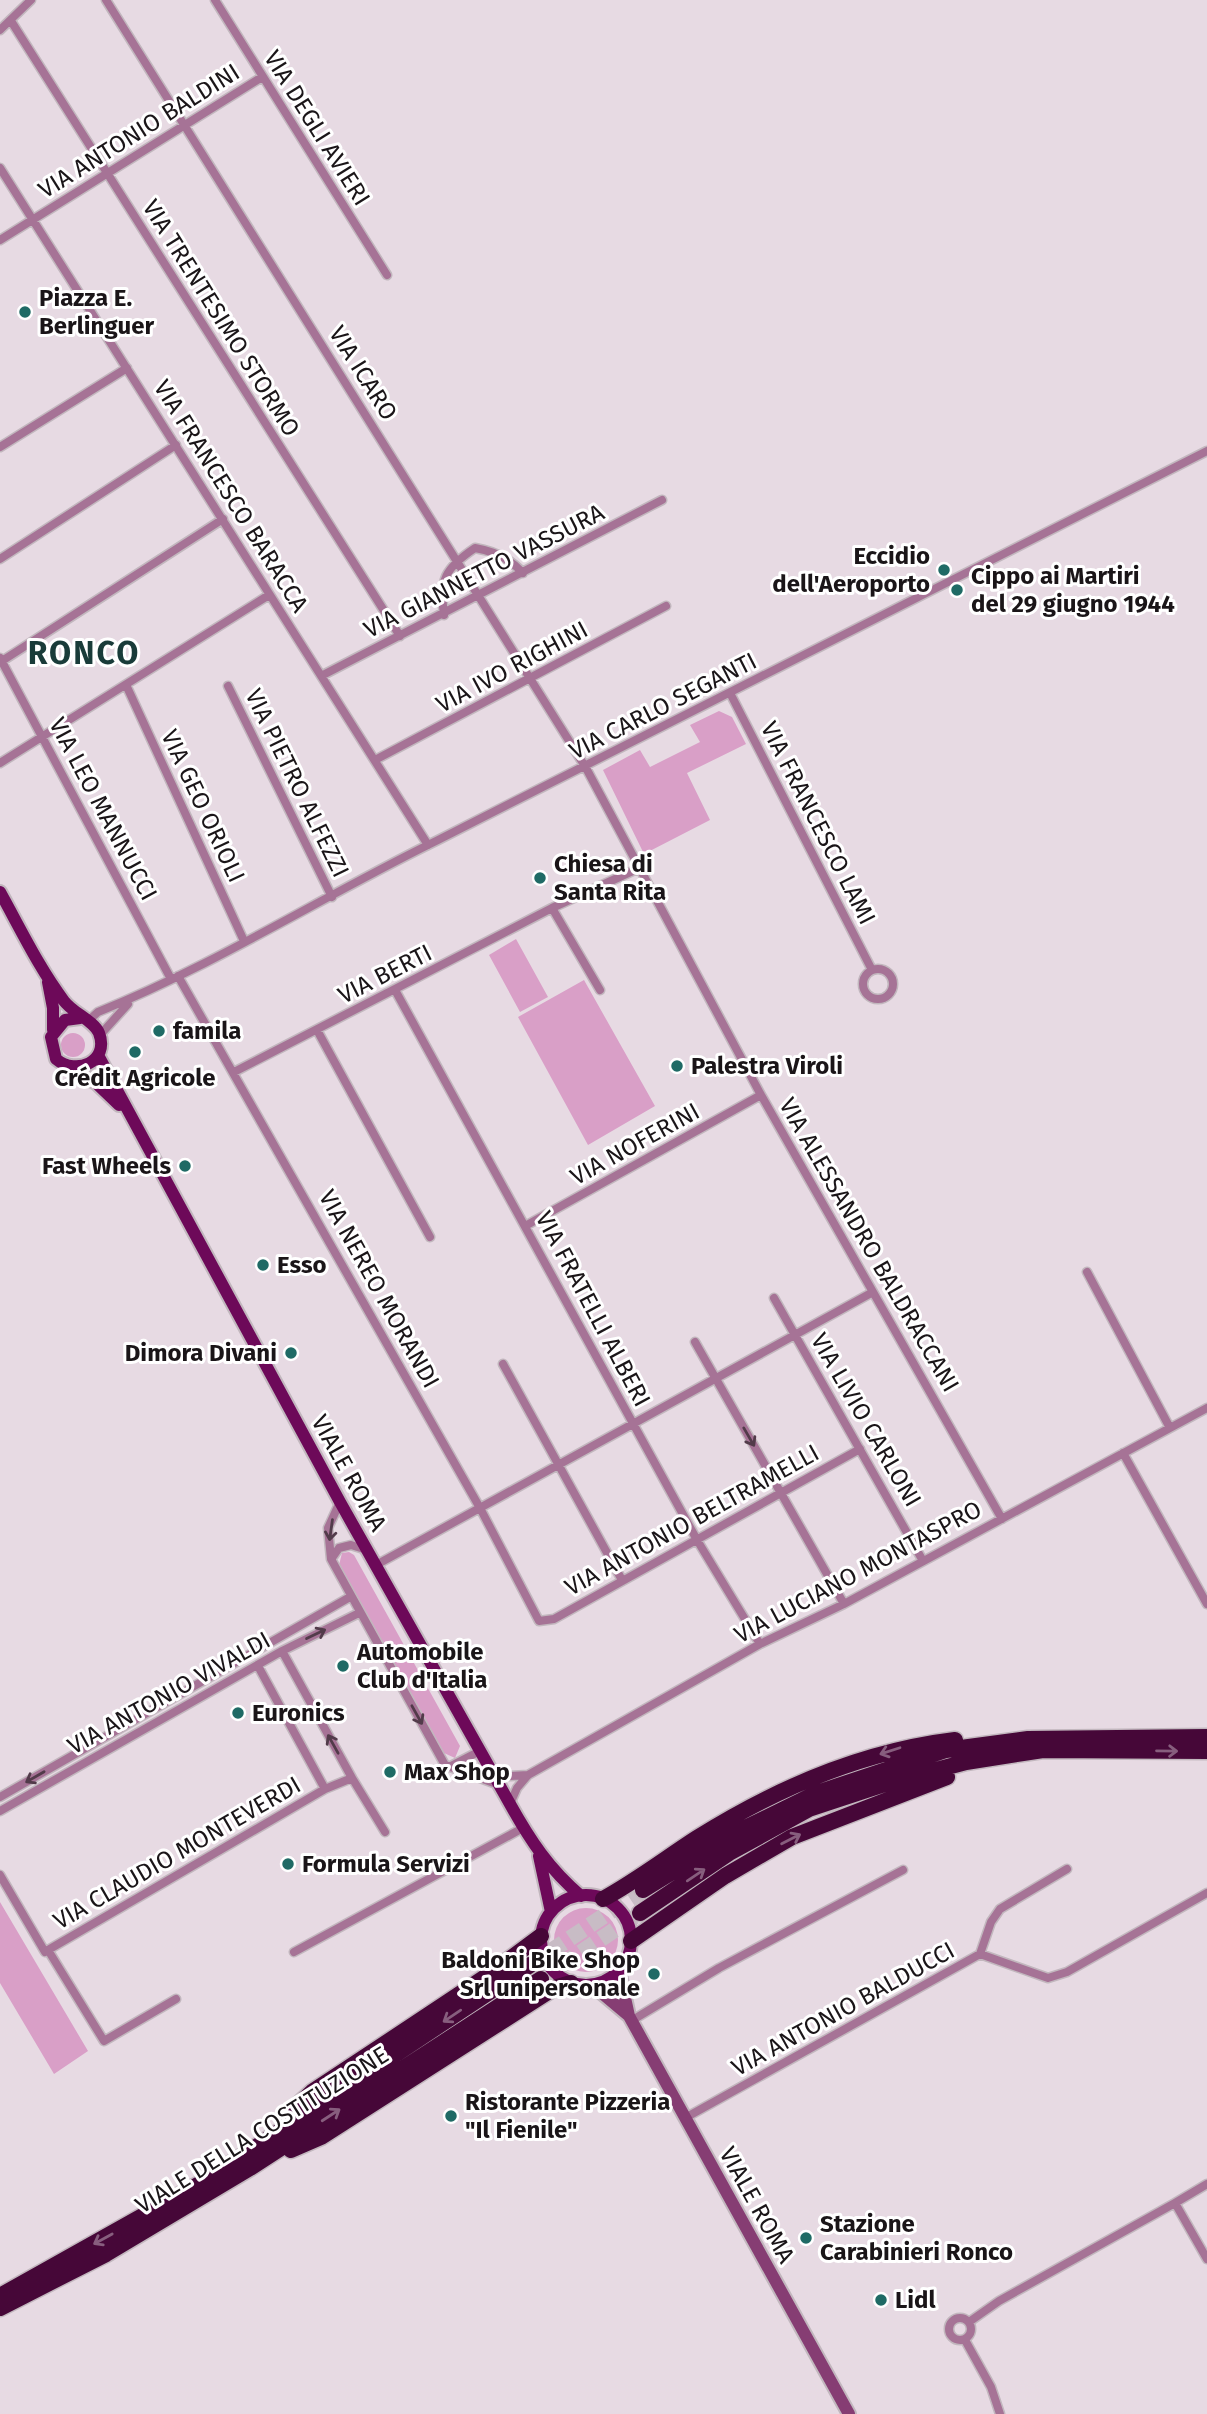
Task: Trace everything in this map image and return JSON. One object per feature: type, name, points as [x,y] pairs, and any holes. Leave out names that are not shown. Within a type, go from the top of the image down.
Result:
[{"type":"highway","points":[[603,1899],[699,1837],[770,1796],[855,1762],[909,1745],[1005,1731],[1028,1739]]},
{"type":"highway","points":[[643,1890],[737,1832],[817,1793],[946,1751],[1028,1739],[1207,1737]]},
{"type":"highway","points":[[631,1941],[725,1876],[792,1837],[962,1772],[1020,1761],[1042,1750]]},
{"type":"highway","points":[[640,1913],[729,1853],[809,1809],[967,1762],[1042,1750],[1207,1751]]},
{"type":"highway","points":[[249,2159],[312,2092],[541,1936]]},
{"type":"highway","name":"VIALE DELLA COSTITUZIONE","points":[[0,2308],[106,2253],[249,2159],[530,1965]]},
{"type":"highway","name":"VIALE DELLA COSTITUZIONE","points":[[0,2296],[249,2159],[541,1979]]},
{"type":"highway","points":[[249,2159],[321,2137],[554,1988],[571,1983]]},
{"type":"main road","points":[[0,892],[65,1002],[100,1035],[98,1055],[86,1066],[69,1068],[52,1053],[53,1008],[43,968]]},
{"type":"main road","points":[[53,1030],[65,1020],[84,1019]]},
{"type":"main road","name":"VIALE ROMA","points":[[98,1055],[127,1113],[340,1502],[523,1828],[558,1876],[581,1896]]},
{"type":"main road","name":"VIALE ROMA","points":[[69,1068],[96,1083],[127,1113]]},
{"type":"main road","name":"VIALE ROMA","points":[[538,1852],[551,1912]]},
{"type":"main road","points":[[581,1896],[603,1899],[623,1916],[631,1941],[629,1951],[620,1970],[602,1982],[592,1985],[571,1983],[548,1965],[541,1936],[551,1912],[559,1904],[581,1896]]},
{"type":"main road","name":"VIALE ROMA","points":[[620,1970],[630,2018],[849,2414]]},
{"type":"main road","name":"VIALE ROMA","points":[[592,1985],[630,2018]]},
{"type":"street","points":[[0,30],[31,0]]},
{"type":"street","name":"VIA ICARO","points":[[106,0],[187,124],[586,768]]},
{"type":"street","name":"VIA DEGLI AVIERI","points":[[215,0],[387,275]]},
{"type":"street","name":"VIA TRENTESIMO STORMO","points":[[11,20],[400,636]]},
{"type":"street","name":"VIA ANTONIO BALDINI","points":[[0,240],[262,77]]},
{"type":"street","name":"VIA FRANCESCO BARACCA","points":[[0,168],[428,845]]},
{"type":"street","points":[[0,447],[127,368]]},
{"type":"street","points":[[0,559],[176,444]]},
{"type":"street","name":"VIA CARLO SEGANTI","points":[[84,1019],[138,996],[428,845],[586,768],[1207,451]]},
{"type":"street","name":"VIA GIANNETTO VASSURA","points":[[323,675],[479,597],[662,499]]},
{"type":"street","points":[[1,660],[223,519]]},
{"type":"street","points":[[444,615],[441,594],[446,574],[456,561],[475,548],[491,551],[514,564],[523,573]]},
{"type":"street","points":[[0,763],[127,687],[269,595]]},
{"type":"street","name":"VIA IVO RIGHINI","points":[[375,760],[666,606]]},
{"type":"street","name":"VIA LEO MANNUCCI","points":[[1,660],[175,977]]},
{"type":"street","name":"VIA PIETRO ALFEZZI","points":[[228,686],[332,897]]},
{"type":"street","name":"VIA GEO ORIOLI","points":[[127,687],[244,941]]},
{"type":"street","name":"VIA FRANCESCO LAMI","points":[[730,693],[872,970]]},
{"type":"street","name":"VIA ALESSANDRO BALDRACCANI","points":[[586,768],[637,869],[761,1096],[1002,1519]]},
{"type":"street","name":"VIA BERTI","points":[[234,1072],[552,908],[637,869]]},
{"type":"street","points":[[552,908],[600,990]]},
{"type":"street","name":"VIA NEREO MORANDI","points":[[175,977],[234,1072],[480,1508],[541,1623]]},
{"type":"street","name":"VIA FRATELLI ALBERI","points":[[395,990],[527,1226],[697,1540],[760,1644]]},
{"type":"street","name":"VIA CARLO SEGANTI","points":[[100,1035],[122,1008],[138,996]]},
{"type":"street","points":[[317,1030],[430,1237]]},
{"type":"street","name":"VIA NOFERINI","points":[[527,1226],[761,1096]]},
{"type":"street","points":[[1087,1272],[1170,1428]]},
{"type":"street","points":[[376,1565],[873,1292]]},
{"type":"street","name":"VIA LIVIO CARLONI","points":[[774,1298],[923,1561]]},
{"type":"street","points":[[695,1342],[844,1604]]},
{"type":"street","points":[[503,1364],[622,1580]]},
{"type":"street","name":"VIA LUCIANO MONTASPRO","points":[[510,1804],[517,1788],[528,1775],[760,1644],[844,1604],[1207,1408]]},
{"type":"street","name":"VIA ANTONIO BELTRAMELLI","points":[[541,1623],[554,1619],[860,1448]]},
{"type":"street","points":[[1123,1453],[1207,1604]]},
{"type":"street","points":[[340,1502],[328,1528],[331,1559],[350,1597],[445,1765],[499,1785]]},
{"type":"street","points":[[331,1559],[339,1548],[351,1545],[367,1550]]},
{"type":"street","name":"VIA ANTONIO VIVALDI","points":[[0,1797],[350,1597]]},
{"type":"street","name":"VIA ANTONIO VIVALDI","points":[[0,1811],[282,1651],[359,1613]]},
{"type":"street","points":[[282,1651],[385,1832]]},
{"type":"street","name":"VIA CLAUDIO MONTEVERDI","points":[[258,1665],[325,1789]]},
{"type":"street","points":[[449,1767],[480,1751]]},
{"type":"street","points":[[490,1769],[510,1776],[528,1775]]},
{"type":"street","name":"VIA CLAUDIO MONTEVERDI","points":[[48,1950],[325,1789],[352,1778]]},
{"type":"street","points":[[294,1952],[523,1828]]},
{"type":"street","name":"VIA ANTONIO BALDUCCI","points":[[685,2118],[980,1954],[990,1922],[1000,1909],[1067,1869]]},
{"type":"street","points":[[630,2018],[903,1870]]},
{"type":"street","points":[[0,1875],[45,1952],[48,1950],[104,2041],[176,1999]]},
{"type":"street","points":[[980,1954],[1048,1978],[1067,1972],[1207,1893]]},
{"type":"street","points":[[970,2322],[991,2305],[1207,2184]]},
{"type":"street","points":[[1175,2203],[1207,2259]]},
{"type":"street","points":[[965,2340],[954,2339],[949,2326],[956,2318],[970,2322]]},
{"type":"street","points":[[965,2340],[972,2332],[970,2322]]},
{"type":"street","points":[[965,2340],[991,2387],[1000,2414]]},
{"type":"shaded area","points":[[719,711],[732,717],[746,744],[687,773],[710,820],[644,854],[603,770],[640,750],[650,767],[700,742],[690,725]]},
{"type":"shaded area","points":[[516,939],[548,997],[520,1012],[489,955]]},
{"type":"shaded area","points":[[584,980],[655,1106],[588,1145],[518,1017]]},
{"type":"shaded area","points":[[73,1033],[84,1040],[85,1045],[78,1056],[73,1057],[62,1050],[61,1045],[68,1034]]},
{"type":"shaded area","points":[[349,1552],[354,1555],[460,1746],[455,1758],[444,1753],[339,1565],[342,1553]]},
{"type":"shaded area","points":[[0,1902],[88,2051],[54,2074],[0,1983]]},
{"type":"shaded area","points":[[580,1908],[592,1908],[609,1917],[616,1928],[616,1952],[609,1963],[592,1972],[580,1972],[568,1967],[559,1958],[554,1946],[554,1934],[559,1922],[568,1913]]},
{"type":"tunnel","points":[[530,1965],[643,1890]]},
{"type":"tunnel","points":[[541,1979],[640,1913]]},
{"type":"place","name":"Piazza E. Berlinguer","points":[[25,312]]},
{"type":"place","name":"Eccidio dell'Aeroporto","points":[[944,570]]},
{"type":"place","name":"Cippo ai Martiri del 29 giugno 1944","points":[[957,590]]},
{"type":"place","name":"Chiesa di Santa Rita","points":[[540,878]]},
{"type":"place","name":"famila","points":[[159,1031]]},
{"type":"place","name":"Crédit Agricole","points":[[135,1052]]},
{"type":"place","name":"Palestra Viroli","points":[[677,1066]]},
{"type":"place","name":"Fast Wheels","points":[[185,1166]]},
{"type":"place","name":"Esso","points":[[263,1265]]},
{"type":"place","name":"Dimora Divani","points":[[291,1353]]},
{"type":"place","name":"Automobile Club d'Italia","points":[[343,1666]]},
{"type":"place","name":"Euronics","points":[[238,1713]]},
{"type":"place","name":"Max Shop","points":[[390,1772]]},
{"type":"place","name":"Formula Servizi","points":[[288,1864]]},
{"type":"place","name":"Baldoni Bike Shop Srl unipersonale","points":[[654,1974]]},
{"type":"place","name":"Ristorante Pizzeria \"Il Fienile\"","points":[[451,2116]]},
{"type":"place","name":"Stazione Carabinieri Ronco","points":[[806,2238]]},
{"type":"place","name":"Lidl","points":[[881,2300]]},
{"type":"district","name":"RONCO","points":[[84,653]]}]
